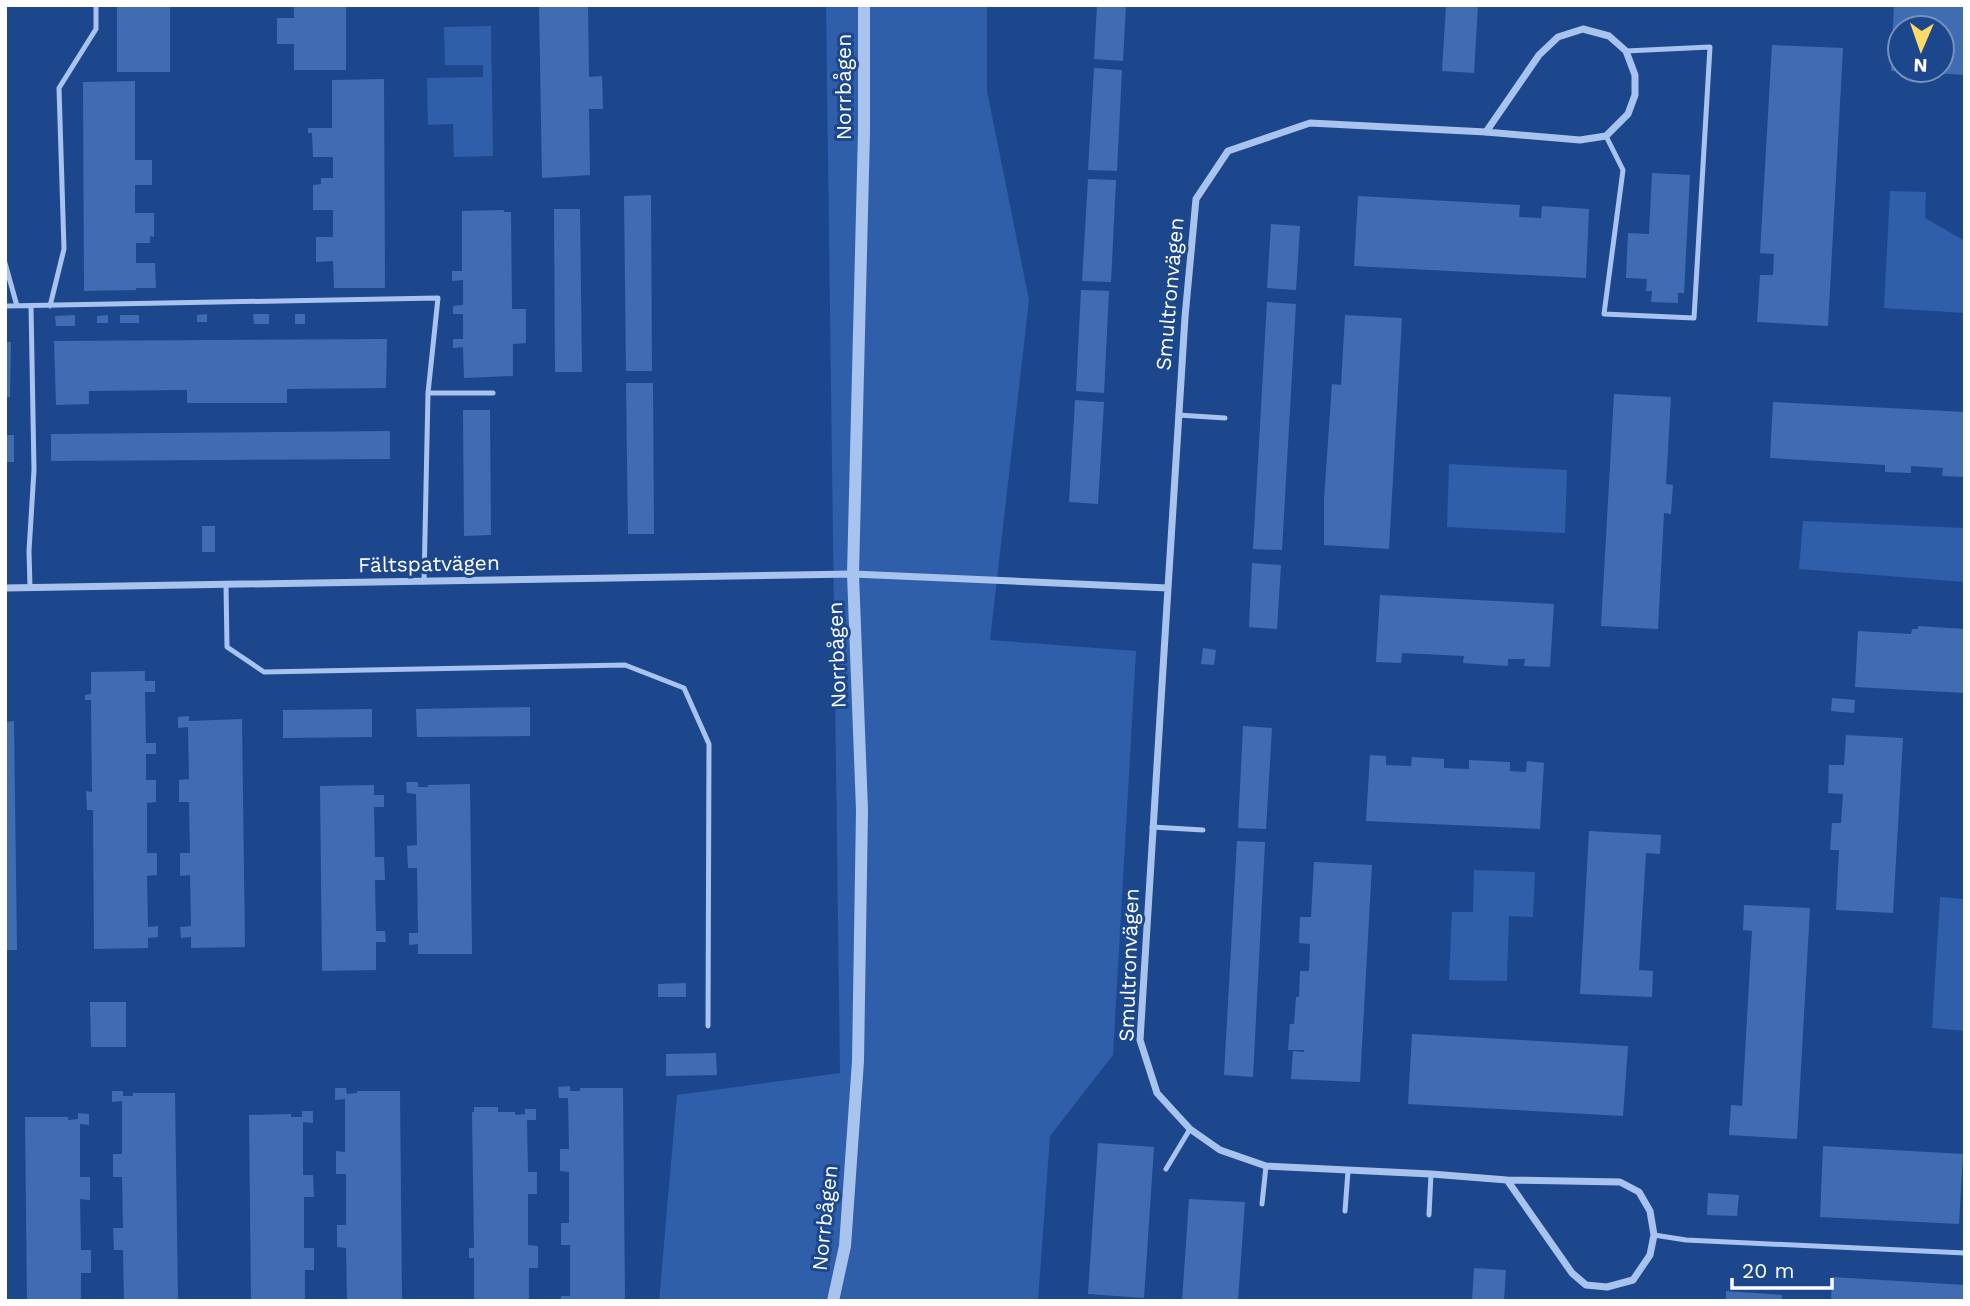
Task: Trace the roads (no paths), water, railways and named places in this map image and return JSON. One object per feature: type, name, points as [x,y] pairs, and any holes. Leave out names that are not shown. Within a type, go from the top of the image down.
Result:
[{"type":"street","name":"Norrbågen","points":[[833,1301],[845,1246],[858,1061],[862,810],[853,574],[864,132],[864,5]]},
{"type":"street","points":[[1486,132],[1539,55],[1558,37],[1583,29],[1609,36],[1626,51],[1635,75],[1635,95],[1628,114],[1606,136]]},
{"type":"street","name":"Smultronvägen","points":[[1606,136],[1580,140],[1486,132],[1310,124],[1228,151],[1196,199],[1178,415],[1140,1040],[1157,1093],[1190,1129],[1220,1150],[1266,1166],[1507,1180],[1620,1182],[1639,1192],[1650,1211],[1654,1235]]},
{"type":"street","name":"Fältspatvägen","points":[[5,588],[853,574]]},
{"type":"street","points":[[853,574],[1168,587]]},
{"type":"street","points":[[1507,1180],[1572,1273],[1586,1286],[1607,1287],[1633,1280],[1650,1255],[1654,1235]]},
{"type":"lane","points":[[50,306],[64,249],[60,88],[96,29],[96,5]]},
{"type":"lane","points":[[1606,136],[1623,170],[1604,314],[1694,318],[1710,47],[1626,51]]},
{"type":"lane","points":[[5,263],[17,306]]},
{"type":"lane","points":[[5,306],[438,299],[428,393],[424,582]]},
{"type":"lane","points":[[30,587],[29,551],[34,470],[31,306]]},
{"type":"lane","points":[[428,393],[493,393]]},
{"type":"lane","points":[[1178,415],[1225,418]]},
{"type":"lane","points":[[226,585],[227,647],[264,672],[625,664],[684,688],[709,744],[708,1026]]},
{"type":"lane","points":[[1152,827],[1203,830]]},
{"type":"lane","points":[[1166,1169],[1190,1129]]},
{"type":"lane","points":[[1262,1204],[1266,1166]]},
{"type":"lane","points":[[1345,1211],[1348,1171]]},
{"type":"lane","points":[[1429,1215],[1431,1174]]},
{"type":"lane","points":[[1654,1235],[1686,1240],[1965,1253]]}]
